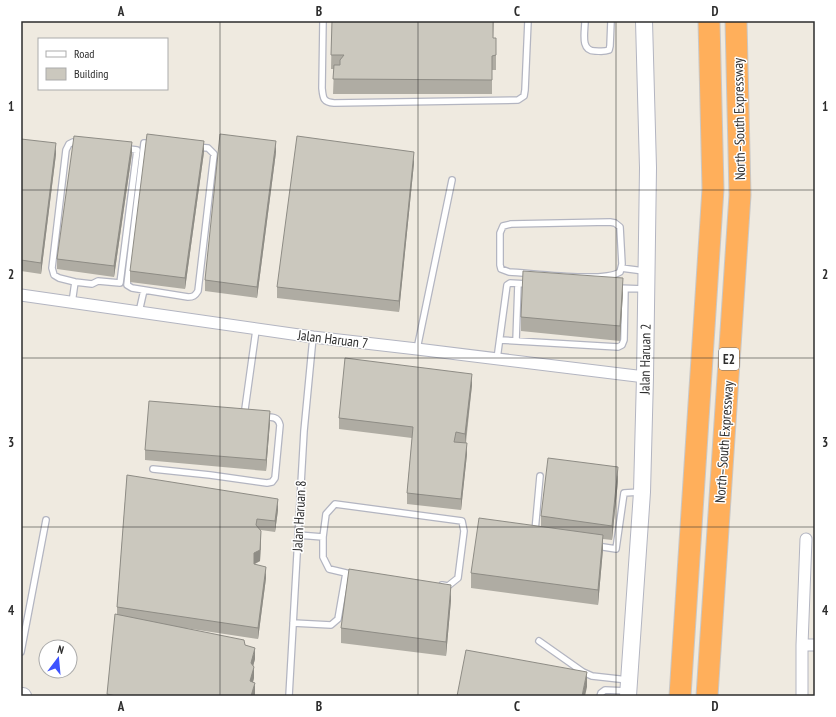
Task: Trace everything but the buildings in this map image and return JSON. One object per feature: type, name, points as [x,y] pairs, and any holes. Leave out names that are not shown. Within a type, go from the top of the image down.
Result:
[{"type":"highway","name":"North–South Expressway","points":[[680,696],[713,189],[710,21]]},
{"type":"highway","name":"North–South Expressway","points":[[707,696],[740,195],[736,21]]},
{"type":"main road","name":"Jalan Haruan 2","points":[[628,689],[642,492],[646,377],[648,168],[644,21]]},
{"type":"street","name":"Jalan Haruan 7","points":[[21,295],[256,330],[646,377]]},
{"type":"street","points":[[802,696],[802,645],[806,539]]},
{"type":"street","points":[[802,645],[815,644]]},
{"type":"lane","points":[[323,21],[323,98],[329,103],[334,104],[518,100],[524,96],[525,90],[528,21]]},
{"type":"lane","points":[[585,21],[584,44],[591,51],[604,52],[609,50],[610,46],[611,21]]},
{"type":"lane","points":[[73,142],[137,150],[120,283],[98,281],[92,284],[75,282],[59,278],[54,275],[52,268],[66,150],[73,142]]},
{"type":"lane","points":[[144,143],[208,148],[214,154],[198,291],[196,295],[188,297],[144,290],[132,288],[127,285],[144,143]]},
{"type":"lane","points":[[417,349],[452,180]]},
{"type":"lane","points":[[615,223],[620,227],[621,268],[620,272],[616,274],[592,278],[509,272],[502,269],[500,265],[500,233],[503,226],[511,224],[615,223]]},
{"type":"lane","points":[[621,268],[646,272]]},
{"type":"lane","points":[[72,303],[75,282]]},
{"type":"lane","points":[[497,359],[507,285],[510,283],[534,284]]},
{"type":"lane","points":[[516,341],[518,284]]},
{"type":"lane","points":[[610,288],[646,289]]},
{"type":"lane","points":[[500,340],[618,348],[622,345],[624,340],[625,289]]},
{"type":"lane","points":[[139,312],[144,290]]},
{"type":"lane","points":[[153,469],[266,483],[272,482],[275,478],[280,425],[279,420],[275,418],[250,415],[246,413],[245,409],[256,330]]},
{"type":"lane","name":"Jalan Haruan 8","points":[[289,696],[304,431],[313,337]]},
{"type":"lane","points":[[534,536],[540,476]]},
{"type":"lane","points":[[594,545],[616,549],[624,493],[642,492]]},
{"type":"lane","points":[[362,575],[346,573],[328,568],[323,556],[326,514],[335,504],[462,521],[464,531],[458,578],[448,586],[440,585]]},
{"type":"lane","points":[[21,652],[46,520]]},
{"type":"lane","points":[[298,535],[324,537]]},
{"type":"lane","points":[[293,623],[331,625],[338,619],[346,573]]},
{"type":"lane","points":[[539,640],[583,672],[628,689]]},
{"type":"lane","points":[[600,696],[601,692],[606,690],[628,689]]}]
